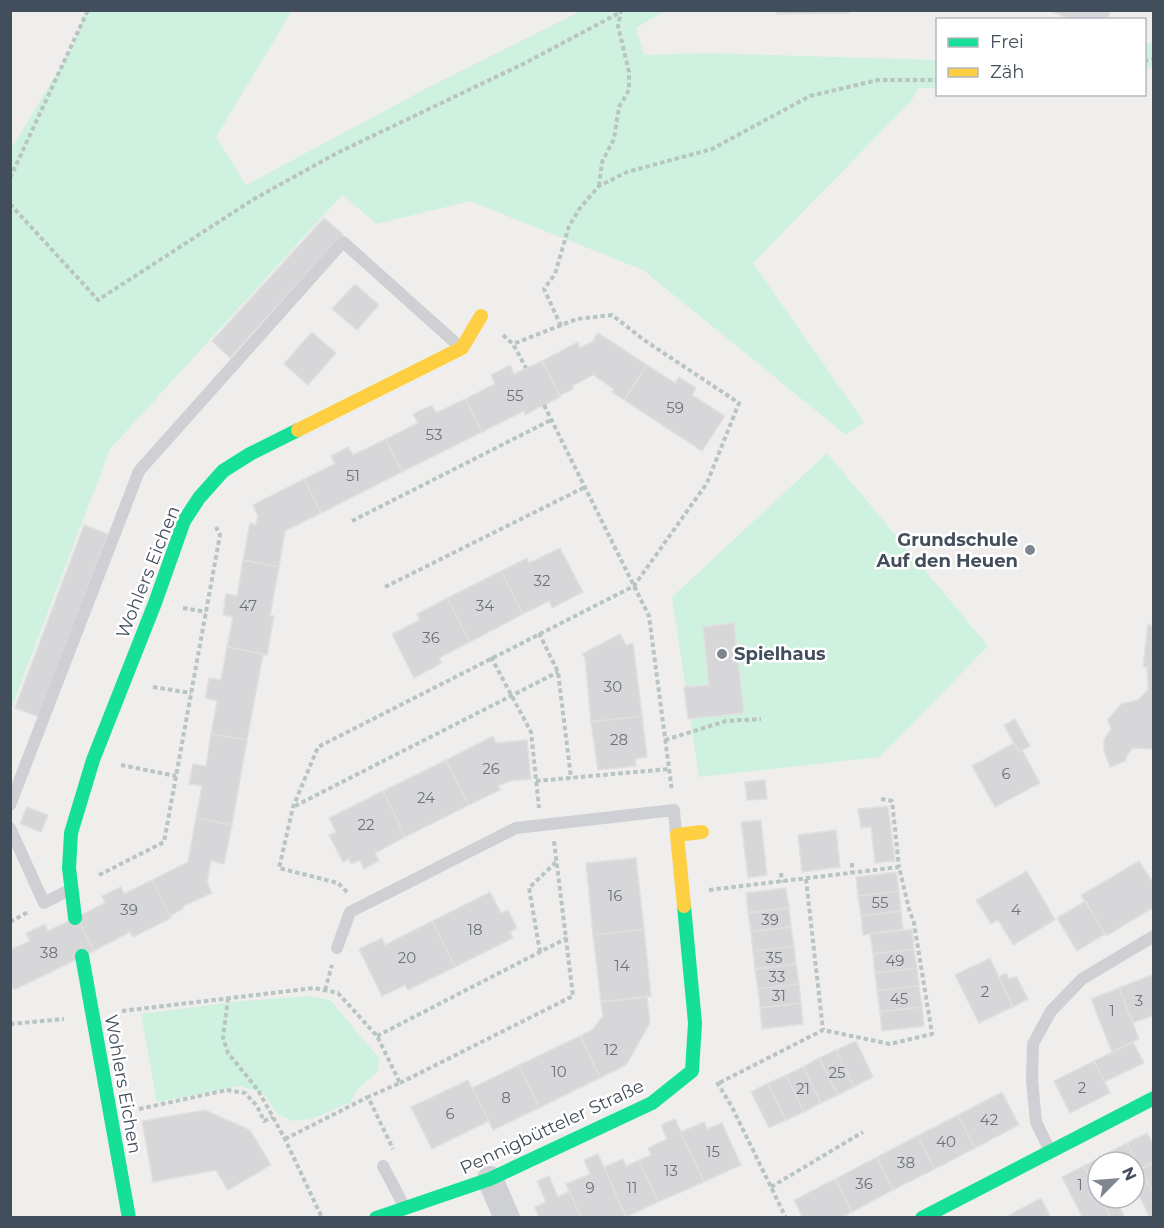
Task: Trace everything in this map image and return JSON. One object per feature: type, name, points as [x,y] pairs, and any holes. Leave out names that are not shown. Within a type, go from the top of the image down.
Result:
[{"type":"street","points":[[462,348],[481,316]]},
{"type":"street","name":"Wohlers Eichen","points":[[75,918],[69,868],[71,833],[93,760],[155,603],[184,521],[199,498],[223,471],[250,454],[462,348]]},
{"type":"street","points":[[692,1071],[695,1023],[676,835],[702,832]]},
{"type":"street","name":"Wohlers Eichen","points":[[82,956],[129,1218]]},
{"type":"street","name":"Pennigbütteler Straße","points":[[376,1218],[490,1179],[652,1103],[692,1071]]},
{"type":"street","points":[[922,1218],[1154,1098]]},
{"type":"street","points":[[490,1179],[507,1218]]},
{"type":"lane","points":[[10,805],[139,471],[343,242],[462,348]]},
{"type":"lane","points":[[337,948],[350,912],[516,828],[674,810],[676,835]]},
{"type":"lane","points":[[10,828],[44,903],[70,889]]},
{"type":"lane","points":[[1050,1152],[1036,1122],[1032,1080],[1033,1044],[1051,1011],[1082,979],[1154,936]]},
{"type":"lane","points":[[383,1166],[405,1208]]},
{"type":"path","points":[[10,178],[88,10]]},
{"type":"path","points":[[599,186],[602,162],[614,139],[619,107],[629,90],[629,72],[618,26],[621,11]]},
{"type":"path","points":[[10,204],[98,300],[254,199],[337,153],[525,63],[621,11]]},
{"type":"path","points":[[561,326],[544,289],[555,274],[569,226],[580,208],[599,186],[627,172],[712,149],[810,96],[878,80],[936,80]]},
{"type":"path","points":[[360,907],[338,883],[279,868],[293,807],[318,747],[634,586],[707,483],[739,403],[644,340],[612,315],[577,320],[513,344],[526,369]]},
{"type":"path","points":[[544,405],[649,616],[674,810]]},
{"type":"path","points":[[352,521],[551,420]]},
{"type":"path","points":[[385,587],[585,487]]},
{"type":"path","points":[[70,889],[164,842],[220,535],[199,498]]},
{"type":"path","points":[[539,633],[558,672],[571,778]]},
{"type":"path","points":[[285,1139],[573,996],[556,862],[536,781],[531,732],[492,657]]},
{"type":"path","points":[[293,807],[558,672]]},
{"type":"path","points":[[124,682],[191,693]]},
{"type":"path","points":[[665,740],[726,721],[761,718]]},
{"type":"path","points":[[93,760],[176,776]]},
{"type":"path","points":[[536,781],[669,769]]},
{"type":"path","points":[[719,1083],[823,1030],[890,1044],[932,1034],[914,923],[899,867],[892,801],[881,799]]},
{"type":"path","points":[[540,952],[529,888],[556,862]]},
{"type":"path","points":[[852,863],[852,873]]},
{"type":"path","points":[[682,893],[899,867]]},
{"type":"path","points":[[781,873],[782,882]]},
{"type":"path","points":[[806,879],[823,1030]]},
{"type":"path","points":[[377,1036],[567,938]]},
{"type":"path","points":[[325,990],[337,948]]},
{"type":"path","points":[[10,1024],[314,988],[338,993],[377,1036],[400,1083]]},
{"type":"path","points":[[228,998],[223,1038],[228,1053],[258,1090],[285,1139],[322,1218]]},
{"type":"path","points":[[692,1071],[719,1083],[786,1218]]},
{"type":"path","points":[[110,1115],[227,1090],[245,1093],[257,1106],[264,1121],[273,1117]]},
{"type":"path","points":[[368,1097],[393,1150]]},
{"type":"path","points":[[771,1187],[863,1132]]},
{"type":"green space","points":[[86,10],[292,11],[216,137],[246,185],[431,86],[581,11],[665,11],[636,28],[644,55],[704,53],[936,60],[936,88],[919,88],[911,101],[753,263],[864,422],[846,435],[643,270],[470,201],[377,224],[342,195],[110,449],[11,709],[11,149],[72,48]]},
{"type":"green space","points":[[1153,42],[1153,67],[1146,69],[1146,44]]},
{"type":"green space","points":[[827,453],[988,646],[880,757],[699,777],[672,597]]},
{"type":"green space","points":[[309,996],[330,1000],[379,1058],[378,1072],[357,1089],[351,1102],[312,1119],[293,1121],[277,1114],[264,1093],[240,1086],[157,1102],[141,1014],[241,1001]]},
{"type":"building","points":[[757,10],[850,10],[849,13],[777,14],[777,11]]},
{"type":"building","points":[[1047,10],[1111,10],[1108,18],[1068,18]]},
{"type":"building","points":[[324,218],[343,234],[230,358],[212,341]]},
{"type":"building","points":[[355,284],[379,305],[357,330],[332,309]]},
{"type":"building","points":[[312,332],[336,353],[308,385],[284,364]]},
{"type":"building","points":[[598,333],[647,365],[624,400],[612,392],[614,389],[593,375],[559,396],[542,361],[578,342],[580,348],[592,342]]},
{"type":"building","points":[[542,361],[560,397],[525,415],[524,411],[482,432],[465,399],[495,384],[491,375],[510,365],[514,374]]},
{"type":"building","points":[[647,365],[675,383],[679,377],[696,388],[692,395],[725,416],[702,451],[624,400]]},
{"type":"building","points":[[465,399],[482,432],[402,472],[386,439],[418,423],[413,414],[432,405],[436,413]]},
{"type":"building","points":[[386,439],[402,472],[321,513],[304,479],[335,464],[331,456],[348,447],[353,455]]},
{"type":"building","points":[[304,479],[321,513],[285,531],[279,567],[243,560],[250,523],[256,525],[258,516],[253,505]]},
{"type":"building","points":[[84,525],[108,534],[39,717],[15,708]]},
{"type":"building","points":[[560,548],[583,592],[552,608],[549,601],[523,614],[501,571],[527,558],[529,563]]},
{"type":"building","points":[[243,560],[279,567],[270,616],[274,616],[267,655],[227,647],[233,617],[223,615],[226,594],[237,596]]},
{"type":"building","points":[[501,571],[523,614],[470,642],[447,598]]},
{"type":"building","points":[[447,598],[470,642],[439,658],[442,663],[414,678],[392,634],[420,620],[417,614]]},
{"type":"building","name":"Spielhaus","points":[[734,623],[744,713],[688,719],[684,687],[709,685],[703,627]]},
{"type":"building","points":[[1148,624],[1154,627],[1154,749],[1133,748],[1125,761],[1110,767],[1104,751],[1104,740],[1111,729],[1108,720],[1121,704],[1138,700],[1148,690],[1147,667],[1143,667]]},
{"type":"building","points":[[620,634],[626,645],[633,643],[642,716],[591,722],[585,658],[582,654]]},
{"type":"building","points":[[227,647],[263,654],[247,740],[211,734],[217,701],[205,698],[209,678],[221,680]]},
{"type":"building","points":[[642,716],[647,757],[635,759],[636,766],[598,770],[591,722]]},
{"type":"building","points":[[1015,719],[1030,746],[1019,752],[1004,725]]},
{"type":"building","points":[[211,734],[247,740],[232,825],[196,818],[202,786],[189,784],[193,764],[206,766]]},
{"type":"building","points":[[493,736],[496,743],[527,740],[531,779],[510,781],[498,786],[500,790],[469,805],[446,760]]},
{"type":"building","points":[[1014,743],[1019,752],[1022,750],[1040,783],[995,807],[972,766]]},
{"type":"building","points":[[446,760],[469,805],[405,837],[383,791]]},
{"type":"building","points":[[765,780],[767,799],[747,800],[745,782]]},
{"type":"building","points":[[383,791],[405,837],[375,853],[379,861],[364,869],[360,860],[351,864],[349,859],[343,862],[329,835],[336,832],[329,818]]},
{"type":"building","points":[[888,806],[895,861],[875,863],[871,827],[861,828],[858,809]]},
{"type":"building","points":[[27,807],[48,815],[41,832],[20,824]]},
{"type":"building","points":[[196,818],[232,825],[224,864],[211,861],[207,882],[212,893],[183,906],[184,908],[170,916],[152,880],[188,862]]},
{"type":"building","points":[[761,820],[767,875],[748,878],[741,822]]},
{"type":"building","points":[[836,830],[840,867],[802,872],[798,835]]},
{"type":"building","points":[[636,858],[644,929],[593,935],[586,863]]},
{"type":"building","points":[[1139,861],[1154,884],[1154,907],[1106,936],[1081,895]]},
{"type":"building","points":[[1027,871],[1055,920],[1013,945],[998,920],[991,924],[976,900]]},
{"type":"building","points":[[896,872],[899,891],[858,896],[856,877]]},
{"type":"building","points":[[152,880],[171,918],[133,937],[130,932],[94,951],[77,917],[105,903],[102,896],[121,887],[124,894]]},
{"type":"building","points":[[786,888],[789,908],[748,913],[746,893]]},
{"type":"building","points":[[899,891],[901,911],[861,916],[858,896]]},
{"type":"building","points":[[490,892],[501,913],[508,910],[517,928],[510,932],[513,938],[455,967],[432,921]]},
{"type":"building","points":[[1085,901],[1105,934],[1077,951],[1057,918]]},
{"type":"building","points":[[789,908],[791,927],[751,932],[748,913]]},
{"type":"building","points":[[901,911],[903,929],[863,935],[861,916]]},
{"type":"building","points":[[77,917],[94,951],[14,990],[10,982],[10,950],[30,941],[26,933],[45,924],[48,931]]},
{"type":"building","points":[[432,921],[455,967],[408,990],[405,985],[382,996],[359,949],[382,938],[385,945]]},
{"type":"building","points":[[791,927],[794,946],[753,951],[751,932]]},
{"type":"building","points":[[644,929],[651,996],[601,1002],[593,935]]},
{"type":"building","points":[[912,929],[914,949],[873,954],[870,934]]},
{"type":"building","points":[[794,946],[796,964],[755,969],[753,951]]},
{"type":"building","points":[[914,949],[917,968],[875,973],[873,954]]},
{"type":"building","points":[[990,958],[1013,1007],[979,1023],[955,975]]},
{"type":"building","points":[[796,964],[799,984],[758,989],[755,969]]},
{"type":"building","points":[[917,968],[919,986],[877,991],[875,973]]},
{"type":"building","points":[[1006,973],[1009,979],[1016,976],[1028,999],[1013,1007],[999,977]]},
{"type":"building","points":[[1154,974],[1154,1015],[1133,1023],[1119,988]]},
{"type":"building","points":[[799,984],[801,1003],[760,1008],[758,989]]},
{"type":"building","points":[[919,986],[922,1007],[880,1012],[877,991]]},
{"type":"building","points":[[1119,988],[1139,1039],[1112,1052],[1091,999]]},
{"type":"building","points":[[647,997],[650,1023],[626,1065],[600,1078],[580,1036],[592,1030],[603,1016],[601,1002]]},
{"type":"building","points":[[801,1003],[803,1024],[762,1029],[760,1008]]},
{"type":"building","points":[[922,1007],[924,1026],[882,1031],[880,1012]]},
{"type":"building","points":[[580,1036],[600,1078],[539,1108],[519,1065]]},
{"type":"building","points":[[856,1041],[873,1077],[854,1087],[836,1050]]},
{"type":"building","points":[[1133,1042],[1144,1063],[1104,1082],[1094,1061]]},
{"type":"building","points":[[836,1050],[854,1087],[838,1095],[819,1058]]},
{"type":"building","points":[[819,1058],[838,1095],[821,1103],[803,1067]]},
{"type":"building","points":[[1094,1061],[1110,1093],[1070,1113],[1054,1081]]},
{"type":"building","points":[[519,1065],[539,1108],[493,1130],[472,1088]]},
{"type":"building","points":[[803,1067],[821,1103],[804,1112],[786,1075]]},
{"type":"building","points":[[786,1075],[804,1112],[786,1120],[768,1083]]},
{"type":"building","points":[[468,1080],[489,1121],[432,1149],[411,1107]]},
{"type":"building","points":[[768,1083],[786,1120],[769,1128],[751,1092]]},
{"type":"building","points":[[1002,1092],[1019,1125],[975,1148],[958,1115]]},
{"type":"building","points":[[205,1110],[250,1130],[271,1165],[228,1190],[216,1170],[153,1182],[142,1121]]},
{"type":"building","points":[[958,1115],[975,1148],[935,1169],[917,1136]]},
{"type":"building","points":[[675,1119],[704,1182],[658,1202],[639,1160],[651,1155],[648,1148],[667,1139],[661,1125]]},
{"type":"building","points":[[704,1122],[707,1129],[722,1123],[741,1165],[704,1182],[681,1132]]},
{"type":"building","points":[[1147,1133],[1154,1146],[1154,1162],[1146,1166],[1146,1150],[1130,1150],[1127,1143]]},
{"type":"building","points":[[917,1136],[935,1169],[893,1190],[877,1157]]},
{"type":"building","points":[[1127,1143],[1130,1150],[1114,1150]]},
{"type":"building","points":[[598,1154],[626,1217],[624,1218],[581,1218],[566,1184],[590,1174],[584,1160]]},
{"type":"building","points":[[877,1157],[893,1190],[852,1212],[835,1179]]},
{"type":"building","points":[[623,1159],[626,1166],[639,1160],[658,1202],[626,1217],[604,1167]]},
{"type":"building","points":[[1151,1163],[1154,1168],[1154,1194],[1146,1180],[1146,1166]]},
{"type":"building","points":[[1084,1166],[1086,1170],[1086,1210],[1107,1210],[1111,1218],[1083,1218],[1062,1177]]},
{"type":"building","points":[[549,1176],[558,1197],[569,1191],[581,1218],[539,1218],[535,1207],[546,1202],[537,1181]]},
{"type":"building","points":[[835,1179],[852,1212],[841,1218],[803,1218],[794,1200]]},
{"type":"building","points":[[1146,1180],[1154,1194],[1154,1218],[1150,1218],[1146,1210]]},
{"type":"building","points":[[1041,1198],[1051,1218],[1004,1218]]},
{"type":"building","points":[[1107,1210],[1121,1210],[1125,1218],[1111,1218]]},
{"type":"traffic: fast","points":[[75,918],[69,868],[71,833],[93,760],[155,603],[184,521],[199,498],[223,471],[250,454],[298,430]]},
{"type":"traffic: fast","points":[[376,1218],[490,1179],[652,1103],[692,1071],[695,1023],[684,906]]},
{"type":"traffic: fast","points":[[82,956],[129,1218]]},
{"type":"traffic: fast","points":[[922,1218],[1154,1098]]},
{"type":"traffic: slow","points":[[298,430],[462,348],[481,316]]},
{"type":"traffic: slow","points":[[684,906],[677,835],[702,832]]},
{"type":"place","name":"Grundschule Auf den Heuen","points":[[1030,550]]},
{"type":"place","name":"Spielhaus","points":[[722,654]]}]
